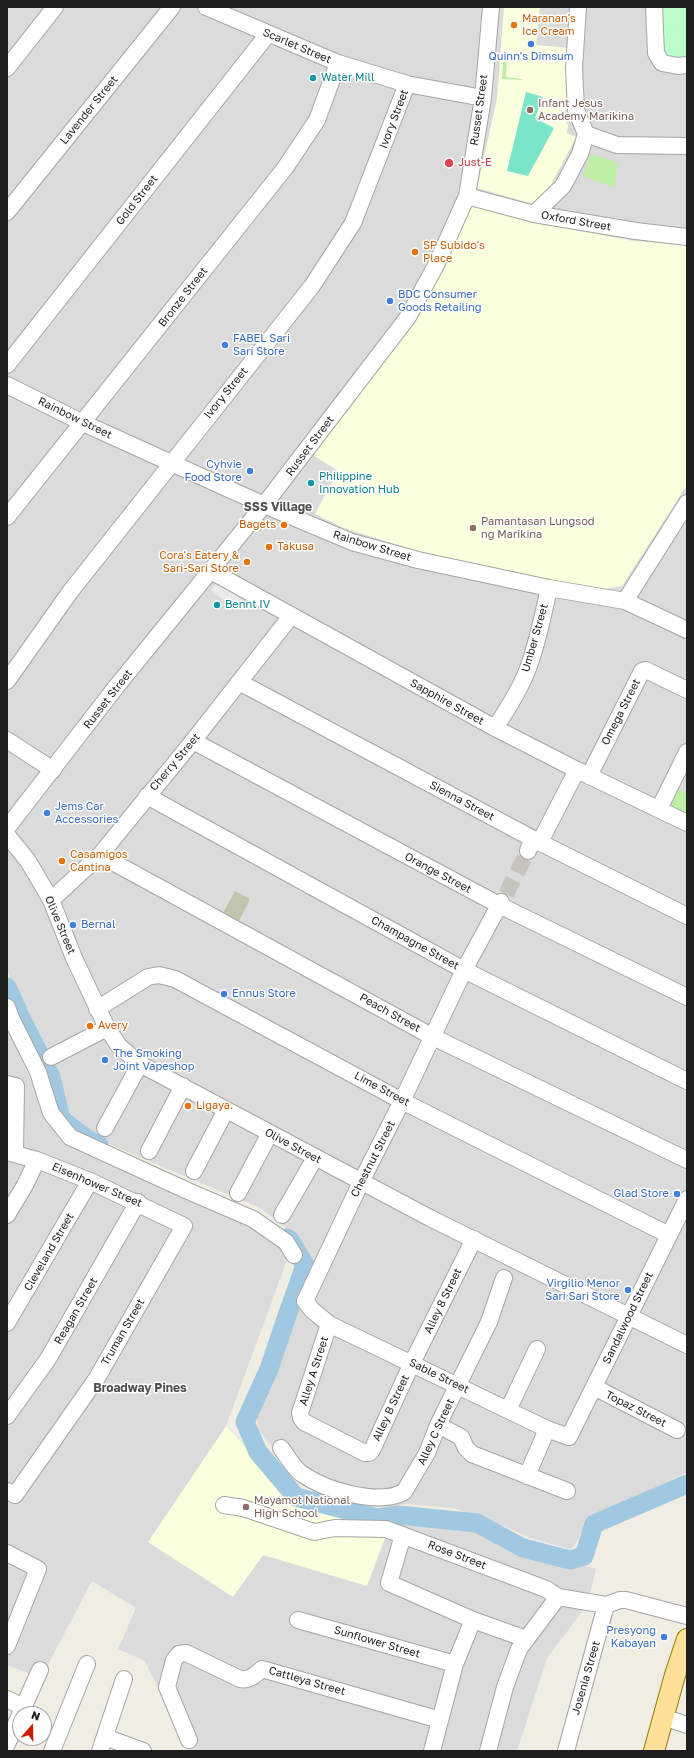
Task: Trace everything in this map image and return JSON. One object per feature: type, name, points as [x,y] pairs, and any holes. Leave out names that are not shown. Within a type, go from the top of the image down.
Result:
[{"type":"main road","points":[[654,1751],[663,1717],[681,1677],[687,1639]]},
{"type":"street","points":[[7,68],[55,7]]},
{"type":"street","name":"Lavender Street","points":[[7,212],[172,7]]},
{"type":"street","name":"Scarlet Street","points":[[206,7],[338,63],[407,84],[483,98]]},
{"type":"street","name":"Russet Street","points":[[7,828],[116,687],[264,506],[408,317],[436,265],[466,196],[483,98],[490,7]]},
{"type":"street","points":[[534,214],[563,186],[580,154],[586,134],[576,110],[574,68],[578,7]]},
{"type":"street","points":[[654,7],[656,53],[662,63],[687,66]]},
{"type":"street","name":"Gold Street","points":[[7,365],[268,34]]},
{"type":"street","name":"Bronze Street","points":[[7,517],[83,424],[285,168],[317,120],[338,63]]},
{"type":"street","name":"Ivory Street","points":[[7,681],[70,592],[170,463],[312,286],[353,223],[407,84]]},
{"type":"street","points":[[586,134],[617,145],[687,146]]},
{"type":"street","name":"Oxford Street","points":[[466,196],[534,214],[636,231],[687,237]]},
{"type":"street","name":"Rainbow Street","points":[[7,385],[83,424],[264,506],[360,544],[418,560],[549,588],[625,601],[687,630]]},
{"type":"street","points":[[625,601],[687,503]]},
{"type":"street","name":"Sapphire Street","points":[[211,571],[495,728],[583,773],[687,823]]},
{"type":"street","name":"Umber Street","points":[[495,728],[513,700],[527,671],[539,631],[549,588]]},
{"type":"street","name":"Cherry Street","points":[[52,900],[100,855],[193,741],[290,616]]},
{"type":"street","name":"Omega Street","points":[[583,773],[642,671],[646,670],[687,690]]},
{"type":"street","name":"Sienna Street","points":[[239,682],[532,846],[687,916]]},
{"type":"street","points":[[7,740],[53,770]]},
{"type":"street","name":"Orange Street","points":[[193,741],[500,903],[687,997]]},
{"type":"street","points":[[659,809],[687,752]]},
{"type":"street","points":[[532,846],[543,836],[583,773]]},
{"type":"street","name":"Champagne Street","points":[[147,796],[464,970],[687,1081]]},
{"type":"street","name":"Olive Street","points":[[7,835],[28,861],[52,900],[74,958],[107,1028],[119,1046],[140,1064],[361,1182],[687,1345]]},
{"type":"street","name":"Peach Street","points":[[100,855],[433,1037],[687,1160]]},
{"type":"street","name":"Chestnut Street","points":[[312,1310],[305,1301],[464,970],[500,903]]},
{"type":"street","name":"Lime Street","points":[[97,1009],[148,977],[159,974],[175,979],[402,1101],[669,1234]]},
{"type":"street","points":[[7,1007],[38,1072],[51,1113],[70,1137],[188,1192],[253,1219],[286,1242],[294,1255]]},
{"type":"street","points":[[52,1057],[107,1028]]},
{"type":"street","points":[[105,1128],[140,1064]]},
{"type":"street","points":[[7,1084],[16,1086],[11,1153]]},
{"type":"street","points":[[149,1151],[183,1086]]},
{"type":"street","points":[[194,1171],[226,1110]]},
{"type":"street","points":[[238,1193],[270,1133]]},
{"type":"street","name":"Eisenhower Street","points":[[11,1153],[37,1160],[90,1181],[138,1202],[184,1226]]},
{"type":"street","points":[[282,1215],[315,1158]]},
{"type":"street","points":[[7,1215],[25,1185],[37,1160]]},
{"type":"street","name":"Cleveland Street","points":[[7,1323],[90,1181]]},
{"type":"street","name":"Sandalwood Street","points":[[569,1437],[687,1199]]},
{"type":"street","name":"Reagan Street","points":[[7,1416],[48,1359],[138,1202]]},
{"type":"street","name":"Truman Street","points":[[11,1493],[97,1378],[184,1226]]},
{"type":"street","name":"Alley 8 Street","points":[[412,1363],[474,1239]]},
{"type":"street","name":"Alley C Street","points":[[281,1448],[302,1474],[340,1492],[378,1498],[393,1496],[404,1492],[427,1453],[438,1425],[488,1322],[504,1278]]},
{"type":"street","name":"Sable Street","points":[[312,1310],[330,1324],[547,1429],[569,1437]]},
{"type":"street","name":"Alley A Street","points":[[330,1324],[300,1413],[301,1418],[304,1422],[365,1453],[369,1453]]},
{"type":"street","points":[[508,1410],[537,1349]]},
{"type":"street","name":"Alley B Street","points":[[369,1453],[372,1450],[412,1363]]},
{"type":"street","name":"Topaz Street","points":[[594,1387],[677,1430]]},
{"type":"street","points":[[438,1425],[461,1437],[466,1448],[472,1454],[567,1491]]},
{"type":"street","points":[[527,1476],[547,1429]]},
{"type":"street","name":"Rose Street","points":[[224,1504],[243,1508],[314,1532],[335,1528],[386,1529],[546,1589],[558,1597],[606,1604],[626,1600],[687,1616]]},
{"type":"street","points":[[403,1535],[388,1583],[473,1620],[526,1638]]},
{"type":"street","points":[[7,1553],[38,1569],[12,1619],[7,1646]]},
{"type":"street","points":[[488,1751],[508,1681],[519,1649],[558,1597]]},
{"type":"street","name":"Josenia Street","points":[[566,1751],[606,1604]]},
{"type":"street","name":"Sunflower Street","points":[[298,1620],[455,1664]]},
{"type":"street","points":[[432,1751],[455,1664],[473,1620]]},
{"type":"street","name":"Cattleya Street","points":[[189,1740],[167,1687],[174,1660],[179,1654],[186,1653],[240,1679],[250,1679],[262,1669],[440,1720]]},
{"type":"street","points":[[52,1751],[86,1664]]},
{"type":"street","points":[[23,1706],[40,1670]]},
{"type":"street","points":[[124,1679],[102,1744],[143,1751]]},
{"type":"street","points":[[7,1700],[21,1706]]},
{"type":"street","points":[[663,1717],[687,1725]]},
{"type":"street","points":[[7,1744],[12,1732]]},
{"type":"shaded area","points":[[7,7],[687,7],[687,1472],[625,1502],[602,1511],[583,1528],[575,1545],[570,1549],[530,1538],[502,1525],[453,1508],[408,1504],[375,1507],[325,1497],[299,1481],[259,1430],[256,1415],[283,1341],[306,1266],[307,1254],[285,1227],[260,1208],[116,1147],[76,1126],[62,1112],[57,1090],[7,969]]},
{"type":"shaded area","name":"Infant Jesus Academy Marikina","points":[[504,7],[540,7],[536,45],[570,48],[567,106],[563,114],[568,126],[567,133],[576,137],[540,206],[477,188],[497,99]]},
{"type":"shaded area","points":[[472,203],[530,222],[634,241],[687,245],[687,485],[622,586],[597,590],[538,581],[427,554],[344,528],[315,514],[338,471],[313,455],[415,321]]},
{"type":"shaded area","points":[[219,581],[241,599],[233,608],[211,590]]},
{"type":"shaded area","points":[[235,891],[250,899],[239,921],[223,913]]},
{"type":"shaded area","points":[[7,1028],[48,1117],[271,1234],[290,1252],[226,1426],[290,1496],[350,1519],[374,1519],[397,1516],[476,1524],[514,1546],[596,1569],[587,1605],[547,1658],[517,1751],[188,1751],[145,1661],[118,1649],[136,1608],[92,1581],[41,1678],[7,1665]]},
{"type":"shaded area","name":"Mayamot National High School","points":[[226,1426],[290,1496],[387,1533],[367,1586],[263,1555],[233,1597],[148,1542]]},
{"type":"green space","points":[[659,7],[687,7],[687,59],[664,56]]},
{"type":"green space","points":[[504,52],[507,57],[506,77],[522,80],[502,79]]},
{"type":"green space","points":[[526,92],[543,97],[535,118],[554,128],[528,176],[507,171]]},
{"type":"green space","points":[[591,154],[618,163],[614,188],[583,176]]},
{"type":"green space","points":[[676,788],[687,794],[687,815],[667,805]]},
{"type":"waterway","points":[[7,987],[51,1077],[61,1119],[87,1139],[99,1145]]},
{"type":"waterway","points":[[287,1238],[290,1240],[305,1265],[292,1302]]},
{"type":"waterway","points":[[290,1307],[269,1369],[245,1422],[258,1452],[296,1497],[377,1518],[398,1515],[477,1523],[523,1548],[570,1560],[584,1556],[594,1524],[687,1484]]},
{"type":"tunnel","points":[[506,894],[528,851]]},
{"type":"place","name":"Maranan's Ice Cream","points":[[514,25]]},
{"type":"place","name":"Quinn's Dimsum","points":[[531,44]]},
{"type":"place","name":"Water Mill","points":[[313,78]]},
{"type":"place","name":"Infant Jesus Academy Marikina","points":[[530,110]]},
{"type":"place","name":"Just-E","points":[[449,163]]},
{"type":"place","name":"SP Subido's Place","points":[[415,252]]},
{"type":"place","name":"BDC Consumer Goods Retailing","points":[[390,301]]},
{"type":"place","name":"FABEL Sari Sari Store","points":[[225,345]]},
{"type":"place","name":"Cyhvie Food Store","points":[[250,471]]},
{"type":"place","name":"Philippine Innovation Hub","points":[[311,483]]},
{"type":"place","name":"Bagets","points":[[284,525]]},
{"type":"place","name":"Pamantasan Lungsod ng Marikina","points":[[473,528]]},
{"type":"place","name":"Takusa","points":[[269,547]]},
{"type":"place","name":"Cora's Eatery & Sari-Sari Store","points":[[247,562]]},
{"type":"place","name":"Bennt IV","points":[[217,605]]},
{"type":"place","name":"Jems Car Accessories","points":[[47,813]]},
{"type":"place","name":"Casamigos Cantina","points":[[62,861]]},
{"type":"place","name":"Bernal","points":[[73,925]]},
{"type":"place","name":"Ennus Store","points":[[224,994]]},
{"type":"place","name":"Avery","points":[[90,1026]]},
{"type":"place","name":"The Smoking Joint Vapeshop","points":[[105,1060]]},
{"type":"place","name":"Ligaya.","points":[[188,1106]]},
{"type":"place","name":"Glad Store","points":[[677,1194]]},
{"type":"place","name":"Virgilio Menor Sari Sari Store","points":[[628,1290]]},
{"type":"place","name":"Mayamot National High School","points":[[246,1507]]},
{"type":"place","name":"Presyong Kabayan","points":[[664,1637]]},
{"type":"district","name":"SSS Village","points":[[278,507]]},
{"type":"district","name":"Broadway Pines","points":[[140,1388]]}]
